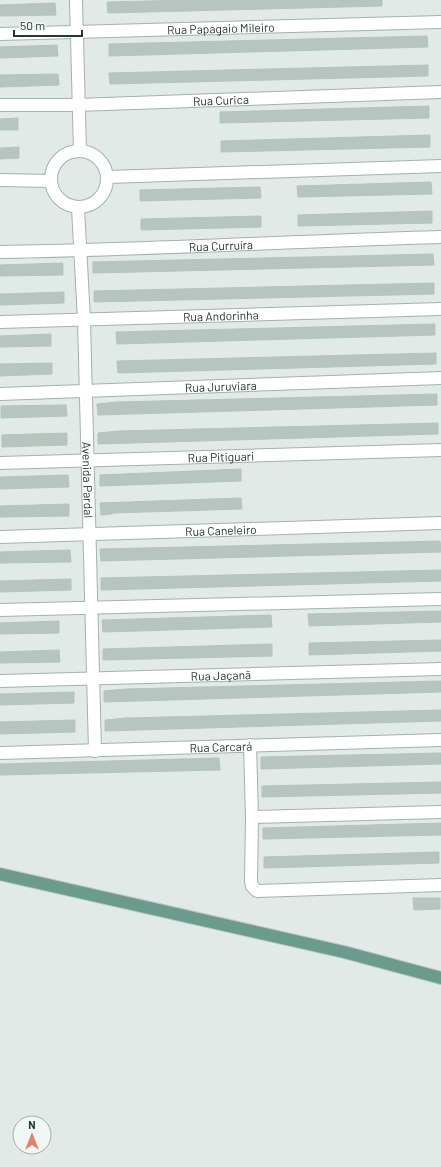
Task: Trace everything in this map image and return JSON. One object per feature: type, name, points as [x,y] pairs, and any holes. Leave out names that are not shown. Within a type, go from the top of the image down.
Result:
[{"type":"main road","points":[[0,874],[344,952],[441,978]]},
{"type":"street","points":[[76,0],[80,151]]},
{"type":"street","name":"Rua Papagaio Mileiro","points":[[0,34],[441,22]]},
{"type":"street","name":"Rua Curica","points":[[0,105],[78,105],[441,92]]},
{"type":"street","points":[[80,151],[88,152],[99,159],[106,169],[108,177],[106,188],[101,198],[92,205],[78,208],[64,203],[57,197],[51,180],[52,171],[62,156],[80,151]]},
{"type":"street","points":[[108,177],[441,166]]},
{"type":"street","points":[[0,180],[51,180]]},
{"type":"street","name":"Avenida Pardal","points":[[78,208],[84,320],[95,751]]},
{"type":"street","name":"Rua Curruíra","points":[[0,252],[80,251],[331,240],[441,237]]},
{"type":"street","name":"Rua Andorinha","points":[[0,322],[441,309]]},
{"type":"street","name":"Rua Juruviara","points":[[0,394],[441,378]]},
{"type":"street","name":"Rua Pitiguari","points":[[0,463],[441,450]]},
{"type":"street","name":"Rua Caneleiro","points":[[0,537],[441,523]]},
{"type":"street","points":[[0,610],[91,606],[441,599]]},
{"type":"street","name":"Rua Jaçanã","points":[[0,681],[93,677],[441,669]]},
{"type":"street","name":"Rua Carcará","points":[[0,753],[441,740]]},
{"type":"street","points":[[250,745],[252,817],[251,881],[254,888],[262,892],[441,885]]},
{"type":"street","points":[[252,817],[441,812]]},
{"type":"building","points":[[188,0],[382,0],[382,6],[108,13],[107,2]]},
{"type":"building","points":[[55,3],[56,15],[0,16],[0,5]]},
{"type":"building","points":[[427,36],[428,47],[109,56],[109,44]]},
{"type":"building","points":[[57,45],[58,56],[0,58],[0,47]]},
{"type":"building","points":[[428,65],[428,76],[110,84],[109,73]]},
{"type":"building","points":[[58,74],[59,85],[0,87],[0,75]]},
{"type":"building","points":[[429,106],[429,118],[220,123],[220,112]]},
{"type":"building","points":[[18,118],[18,130],[0,130],[0,119]]},
{"type":"building","points":[[430,135],[430,147],[221,152],[221,141]]},
{"type":"building","points":[[19,147],[19,158],[0,159],[0,148]]},
{"type":"building","points":[[431,182],[432,194],[298,197],[297,186]]},
{"type":"building","points":[[260,187],[261,198],[140,201],[140,190]]},
{"type":"building","points":[[432,211],[432,223],[298,226],[298,215]]},
{"type":"building","points":[[261,216],[261,227],[141,230],[141,219]]},
{"type":"building","points":[[433,254],[434,265],[93,273],[93,262]]},
{"type":"building","points":[[63,263],[63,275],[0,276],[0,265]]},
{"type":"building","points":[[434,283],[434,294],[94,302],[94,291]]},
{"type":"building","points":[[64,292],[64,303],[0,305],[0,294]]},
{"type":"building","points":[[435,324],[435,335],[117,344],[116,332]]},
{"type":"building","points":[[51,334],[51,346],[0,347],[0,336]]},
{"type":"building","points":[[436,353],[436,364],[118,373],[117,361]]},
{"type":"building","points":[[52,363],[52,374],[0,376],[0,364]]},
{"type":"building","points":[[437,394],[437,405],[98,415],[97,404],[118,402]]},
{"type":"building","points":[[66,405],[67,416],[1,418],[1,406]]},
{"type":"building","points":[[438,423],[438,434],[98,444],[98,433],[119,431]]},
{"type":"building","points":[[67,433],[67,445],[2,447],[2,435]]},
{"type":"building","points":[[241,469],[241,481],[100,486],[100,475]]},
{"type":"building","points":[[68,475],[69,487],[0,489],[0,477]]},
{"type":"building","points":[[241,498],[242,509],[112,513],[101,515],[100,503]]},
{"type":"building","points":[[69,504],[69,516],[0,517],[0,506]]},
{"type":"building","points":[[440,541],[441,552],[101,561],[100,549]]},
{"type":"building","points":[[70,550],[71,562],[0,563],[0,552]]},
{"type":"building","points":[[441,570],[441,581],[101,590],[101,578]]},
{"type":"building","points":[[71,579],[71,590],[0,592],[0,581]]},
{"type":"building","points":[[441,611],[441,622],[309,626],[308,614]]},
{"type":"building","points":[[271,615],[272,627],[103,632],[102,620]]},
{"type":"building","points":[[59,621],[59,633],[0,634],[0,623]]},
{"type":"building","points":[[441,640],[441,651],[309,655],[309,643]]},
{"type":"building","points":[[272,644],[272,656],[103,660],[103,649]]},
{"type":"building","points":[[59,650],[60,662],[0,663],[0,652]]},
{"type":"building","points":[[441,681],[441,692],[104,702],[104,691],[126,689]]},
{"type":"building","points":[[74,692],[74,703],[0,705],[0,694]]},
{"type":"building","points":[[441,710],[441,721],[105,731],[105,720],[126,718]]},
{"type":"building","points":[[75,720],[75,732],[0,734],[0,722]]},
{"type":"building","points":[[441,753],[441,764],[261,769],[261,757]]},
{"type":"building","points":[[219,758],[220,770],[0,775],[0,764]]},
{"type":"building","points":[[441,782],[441,793],[262,797],[262,786]]},
{"type":"building","points":[[441,823],[441,835],[263,839],[263,828]]},
{"type":"building","points":[[439,852],[439,863],[264,868],[264,857]]},
{"type":"building","points":[[413,898],[440,898],[440,909],[414,910]]}]
